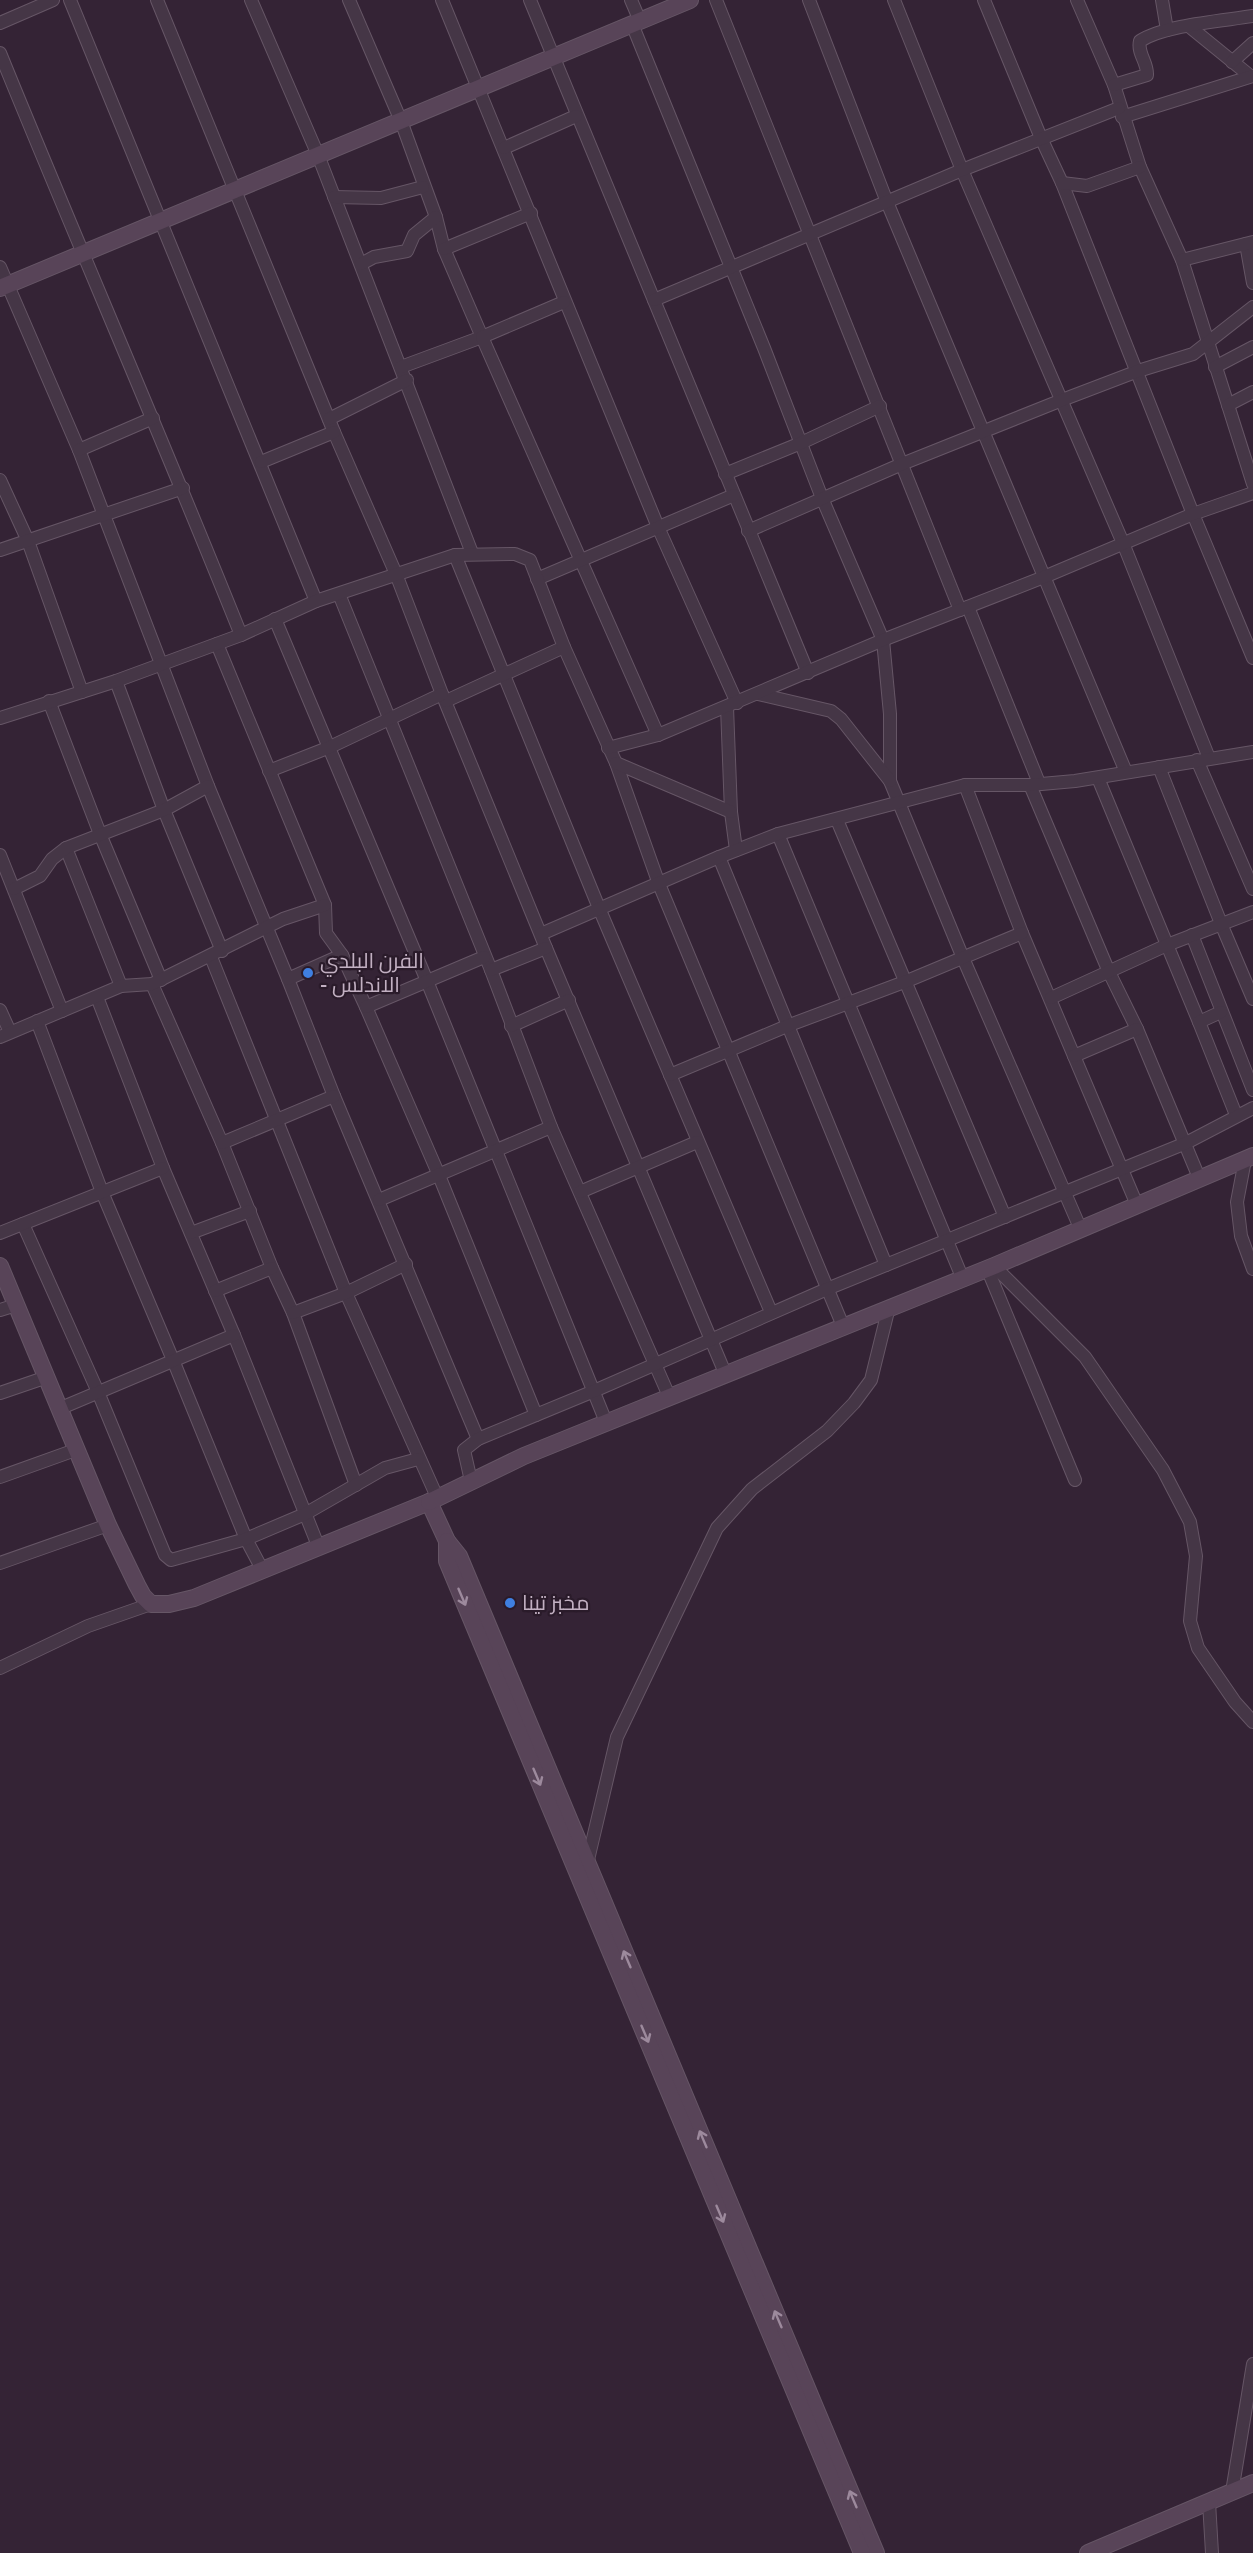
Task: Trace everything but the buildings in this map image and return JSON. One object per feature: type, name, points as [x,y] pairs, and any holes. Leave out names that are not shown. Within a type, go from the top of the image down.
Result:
[{"type":"street","points":[[0,23],[53,0]]},
{"type":"street","points":[[70,0],[316,601]]},
{"type":"street","points":[[157,0],[334,432],[396,574],[546,948],[712,1337],[725,1373]]},
{"type":"street","points":[[251,0],[318,155],[407,380],[472,553]]},
{"type":"street","points":[[349,0],[400,121],[436,217],[444,249],[658,735]]},
{"type":"street","points":[[442,0],[531,213],[564,302],[732,705],[731,812],[736,850]]},
{"type":"street","points":[[530,0],[808,673]]},
{"type":"street","points":[[631,0],[636,23],[730,268],[822,498],[883,640],[890,714],[890,781]]},
{"type":"street","points":[[4,287],[690,0]]},
{"type":"street","points":[[716,0],[902,464],[964,608],[1109,972],[1137,1029],[1200,1180]]},
{"type":"street","points":[[809,0],[886,202],[1126,772]]},
{"type":"street","points":[[894,0],[962,170],[1123,543],[1253,889]]},
{"type":"street","points":[[984,0],[1062,183],[1193,514],[1253,658]]},
{"type":"street","points":[[1077,0],[1114,86],[1140,167],[1182,260],[1215,367],[1250,461],[1253,484]]},
{"type":"street","points":[[1162,0],[1167,30]]},
{"type":"street","points":[[1114,86],[1147,75],[1148,70],[1138,47],[1140,41],[1167,30],[1253,16]]},
{"type":"street","points":[[1190,27],[1251,76]]},
{"type":"street","points":[[1232,62],[1253,43]]},
{"type":"street","points":[[0,53],[82,254],[183,488],[241,635]]},
{"type":"street","points":[[654,300],[1041,138],[1121,112],[1251,76]]},
{"type":"street","points":[[504,148],[576,116]]},
{"type":"street","points":[[1062,183],[1087,186],[1140,167]]},
{"type":"street","points":[[334,197],[381,198],[423,187]]},
{"type":"street","points":[[444,249],[531,213]]},
{"type":"street","points":[[361,264],[374,257],[407,250],[414,235],[436,217]]},
{"type":"street","points":[[1182,260],[1250,243],[1253,283]]},
{"type":"street","points":[[0,267],[4,287],[79,450],[208,786],[334,1096],[478,1439]]},
{"type":"street","points":[[401,367],[482,337],[564,302]]},
{"type":"street","points":[[748,531],[984,431],[1138,371],[1193,354],[1253,307]]},
{"type":"street","points":[[1215,367],[1253,347]]},
{"type":"street","points":[[329,419],[407,380]]},
{"type":"street","points":[[1228,405],[1253,392]]},
{"type":"street","points":[[725,474],[801,443],[880,406]]},
{"type":"street","points":[[79,450],[153,418]]},
{"type":"street","points":[[261,462],[334,432]]},
{"type":"street","points":[[0,480],[28,541],[82,692]]},
{"type":"street","points":[[0,550],[183,488]]},
{"type":"street","points":[[608,748],[658,735],[883,640],[1044,577],[1193,514],[1253,493]]},
{"type":"street","points":[[537,579],[734,495]]},
{"type":"street","points":[[1,714],[116,681],[241,635],[316,601],[455,555],[515,554],[530,560],[564,647],[616,763],[659,884],[843,1326]]},
{"type":"street","points":[[455,555],[599,908],[771,1312]]},
{"type":"street","points":[[339,594],[551,1127],[669,1396]]},
{"type":"street","points":[[275,619],[427,981],[606,1422]]},
{"type":"street","points":[[217,644],[325,905],[326,933],[342,955],[366,1007],[438,1173],[536,1415]]},
{"type":"street","points":[[269,771],[330,747],[388,718],[444,698],[564,647]]},
{"type":"street","points":[[116,681],[276,1122],[346,1293],[418,1459],[447,1541],[447,1561],[862,2553]]},
{"type":"street","points":[[758,694],[831,711],[841,719],[890,781],[901,802],[963,957],[1081,1230]]},
{"type":"street","points":[[49,701],[156,982],[272,1268],[293,1313],[356,1485]]},
{"type":"street","points":[[541,934],[719,856],[778,834],[965,785],[1035,784],[1098,778],[1253,752]]},
{"type":"street","points":[[616,763],[731,812]]},
{"type":"street","points":[[1160,767],[1253,999]]},
{"type":"street","points":[[1098,778],[1236,1115]]},
{"type":"street","points":[[965,785],[1022,933],[1137,1205]]},
{"type":"street","points":[[14,889],[40,876],[52,858],[66,848],[164,810],[208,786]]},
{"type":"street","points":[[837,820],[1005,1217]]},
{"type":"street","points":[[778,834],[962,1277]]},
{"type":"street","points":[[66,848],[121,986]]},
{"type":"street","points":[[0,855],[3,871],[14,889],[62,1011]]},
{"type":"street","points":[[719,856],[886,1265]]},
{"type":"street","points":[[0,1010],[5,1035],[121,986],[156,982],[283,919],[325,905]]},
{"type":"street","points":[[1051,998],[1167,945],[1222,926],[1253,912]]},
{"type":"street","points":[[670,1074],[1022,933]]},
{"type":"street","points":[[1192,935],[1253,1090]]},
{"type":"street","points":[[490,970],[546,948]]},
{"type":"street","points":[[288,979],[342,955]]},
{"type":"street","points":[[366,1007],[484,957]]},
{"type":"street","points":[[97,997],[163,1168],[234,1335],[320,1548]]},
{"type":"street","points":[[511,1026],[569,1000]]},
{"type":"street","points":[[1199,1022],[1221,1012]]},
{"type":"street","points":[[37,1022],[102,1192],[246,1539],[263,1571]]},
{"type":"street","points":[[1074,1056],[1137,1029]]},
{"type":"street","points":[[222,1143],[334,1096]]},
{"type":"street","points":[[471,1481],[464,1450],[478,1439],[594,1391],[827,1288],[1186,1143],[1253,1108]]},
{"type":"street","points":[[379,1200],[438,1173],[551,1127]]},
{"type":"street","points":[[580,1192],[697,1142]]},
{"type":"street","points":[[0,1668],[88,1626],[151,1604],[169,1604],[194,1598],[320,1548],[606,1422],[991,1267],[1249,1158]]},
{"type":"street","points":[[1249,1158],[1237,1202],[1241,1236],[1253,1269]]},
{"type":"street","points":[[0,1233],[163,1168]]},
{"type":"street","points":[[191,1233],[250,1211]]},
{"type":"street","points":[[23,1224],[98,1392],[165,1555],[171,1560],[178,1560],[246,1539],[305,1514],[385,1468],[418,1459]]},
{"type":"street","points":[[293,1313],[346,1293],[406,1264]]},
{"type":"street","points":[[0,1266],[8,1307],[47,1377],[108,1526],[140,1591],[151,1604]]},
{"type":"street","points":[[991,1267],[1075,1480]]},
{"type":"street","points":[[991,1267],[1085,1357],[1162,1470],[1190,1522],[1196,1556],[1190,1621],[1198,1648],[1235,1702],[1253,1722]]},
{"type":"street","points":[[215,1291],[272,1268]]},
{"type":"street","points":[[587,1864],[616,1737],[717,1528],[752,1489],[827,1431],[854,1403],[871,1380],[889,1307]]},
{"type":"street","points":[[60,1408],[234,1335]]},
{"type":"street","points":[[0,1393],[47,1377]]},
{"type":"street","points":[[0,1477],[78,1449]]},
{"type":"street","points":[[0,1563],[108,1526]]},
{"type":"street","points":[[447,1541],[459,1556],[876,2553]]},
{"type":"street","points":[[1232,2492],[1253,2364]]},
{"type":"street","points":[[1088,2553],[1253,2483]]},
{"type":"street","points":[[1209,2502],[1212,2553]]},
{"type":"place","name":"الفرن البلدي - الاندلس","points":[[308,973]]},
{"type":"place","name":"مخبز تينا","points":[[510,1603]]}]
